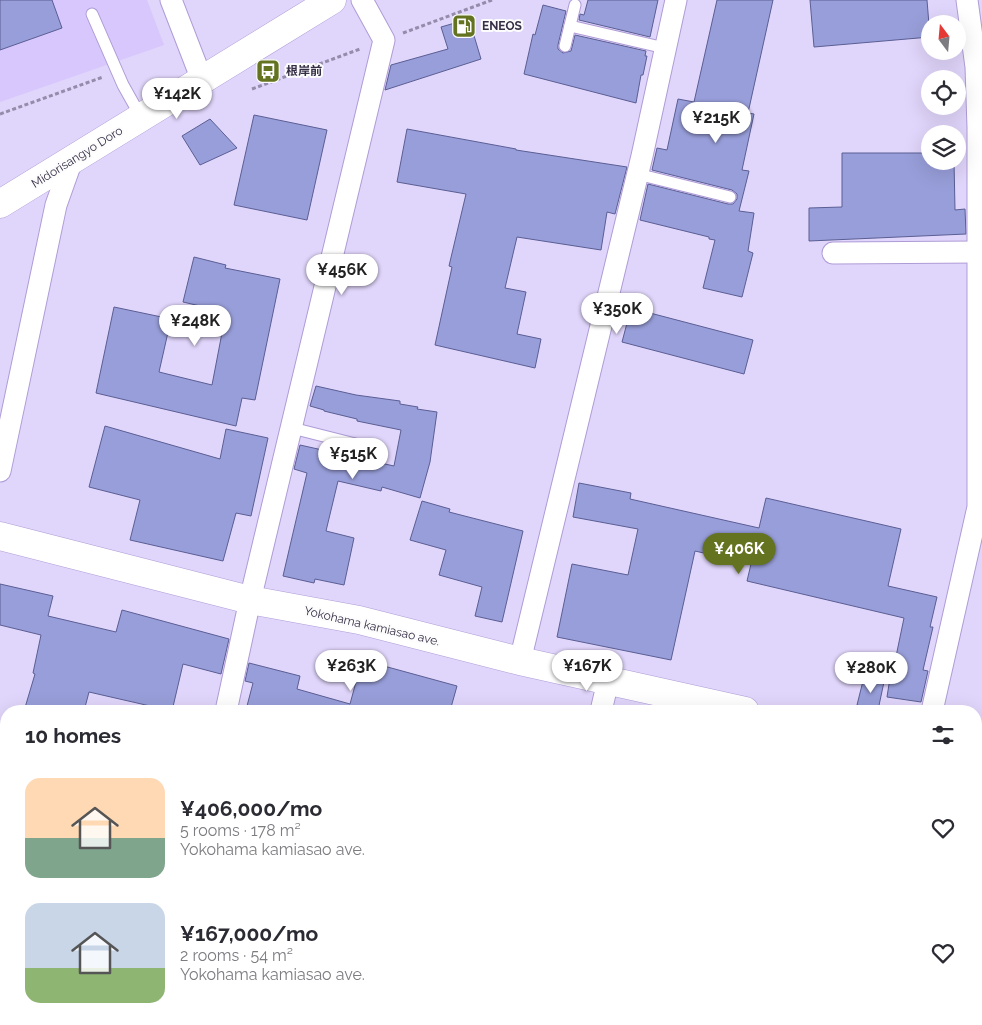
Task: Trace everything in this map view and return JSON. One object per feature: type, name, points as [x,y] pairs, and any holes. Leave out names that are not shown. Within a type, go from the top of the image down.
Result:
[{"type":"main road","name":"Midorisangyo Doro","points":[[0,204],[332,0]]},
{"type":"main road","name":"Yokohama kamiasao ave.","points":[[0,536],[250,600],[359,620],[520,661],[718,705]]},
{"type":"street","points":[[171,0],[202,80]]},
{"type":"street","points":[[227,705],[250,600],[384,40],[362,0]]},
{"type":"street","points":[[520,661],[638,174],[676,0]]},
{"type":"street","points":[[933,705],[978,507],[980,357],[976,67],[968,0]]},
{"type":"street","points":[[0,471],[56,205],[72,160]]},
{"type":"street","points":[[833,253],[978,252]]},
{"type":"street","points":[[602,705],[608,681]]},
{"type":"lane","points":[[565,46],[575,4]]},
{"type":"lane","points":[[92,14],[141,117]]},
{"type":"lane","points":[[570,26],[665,48]]},
{"type":"lane","points":[[638,174],[730,196]]},
{"type":"lane","points":[[292,428],[379,450]]},
{"type":"path","points":[[0,114],[118,72]]},
{"type":"shaded area","points":[[0,0],[147,0],[164,45],[0,102]]},
{"type":"building","points":[[0,0],[52,0],[62,28],[0,50]]},
{"type":"building","points":[[588,0],[658,0],[650,37],[579,20],[580,14],[584,15]]},
{"type":"building","points":[[717,0],[773,0],[748,113],[754,114],[742,170],[749,171],[739,211],[754,213],[748,251],[753,253],[742,297],[703,288],[715,240],[640,220],[648,184],[728,204],[733,204],[737,199],[737,194],[732,190],[652,170],[657,148],[667,150],[678,99],[694,102]]},
{"type":"building","points":[[810,0],[927,0],[928,15],[921,15],[921,38],[814,47]]},
{"type":"building","points":[[543,5],[566,11],[558,45],[558,49],[563,53],[571,51],[575,35],[646,51],[645,56],[647,56],[643,75],[641,75],[636,103],[524,74],[533,34],[535,35]]},
{"type":"building","points":[[469,19],[481,59],[385,90],[391,65],[448,49],[441,27]]},
{"type":"building","points":[[254,115],[327,130],[307,220],[234,205]]},
{"type":"building","points":[[210,119],[237,148],[200,165],[182,136]]},
{"type":"building","points":[[407,129],[516,150],[627,167],[615,214],[607,212],[601,250],[517,237],[505,288],[526,292],[517,334],[541,339],[535,368],[435,345],[452,267],[449,266],[466,194],[397,182]]},
{"type":"building","points":[[842,153],[921,153],[921,170],[954,170],[955,210],[965,209],[966,234],[809,241],[809,208],[842,207]]},
{"type":"building","points":[[194,257],[226,265],[225,268],[280,279],[255,400],[242,398],[236,426],[96,393],[114,307],[171,319],[159,372],[212,385],[226,312],[183,302]]},
{"type":"building","points":[[631,308],[753,340],[744,374],[622,342]]},
{"type":"building","points":[[316,386],[356,395],[400,401],[400,404],[437,412],[430,462],[420,498],[382,487],[381,491],[338,481],[326,531],[354,538],[344,585],[315,579],[314,583],[283,576],[307,473],[294,469],[300,445],[394,466],[401,430],[357,421],[357,419],[310,406]]},
{"type":"building","points":[[105,426],[220,459],[226,429],[268,438],[251,516],[236,513],[223,561],[130,540],[140,500],[89,487]]},
{"type":"building","points":[[579,483],[631,493],[630,499],[759,528],[766,498],[901,529],[888,586],[937,597],[930,627],[933,627],[923,670],[928,671],[921,702],[887,697],[892,665],[894,666],[904,618],[747,581],[751,564],[695,551],[671,660],[557,637],[572,564],[628,575],[638,529],[573,517]]},
{"type":"building","points":[[422,501],[450,509],[449,512],[523,531],[502,622],[475,616],[482,587],[439,575],[446,550],[410,540]]},
{"type":"building","points":[[0,584],[53,596],[48,616],[116,632],[122,610],[229,639],[221,674],[183,664],[173,705],[146,705],[89,692],[86,705],[26,705],[35,674],[33,673],[41,635],[0,625]]},
{"type":"building","points":[[362,660],[457,686],[452,705],[247,705],[253,683],[245,681],[249,663],[300,676],[297,689],[350,704]]},
{"type":"building","points":[[864,677],[884,682],[879,705],[857,705]]},
{"type":"place","name":"ENEOS","points":[[464,26]]},
{"type":"place","name":"根岸前","points":[[268,71]]}]
